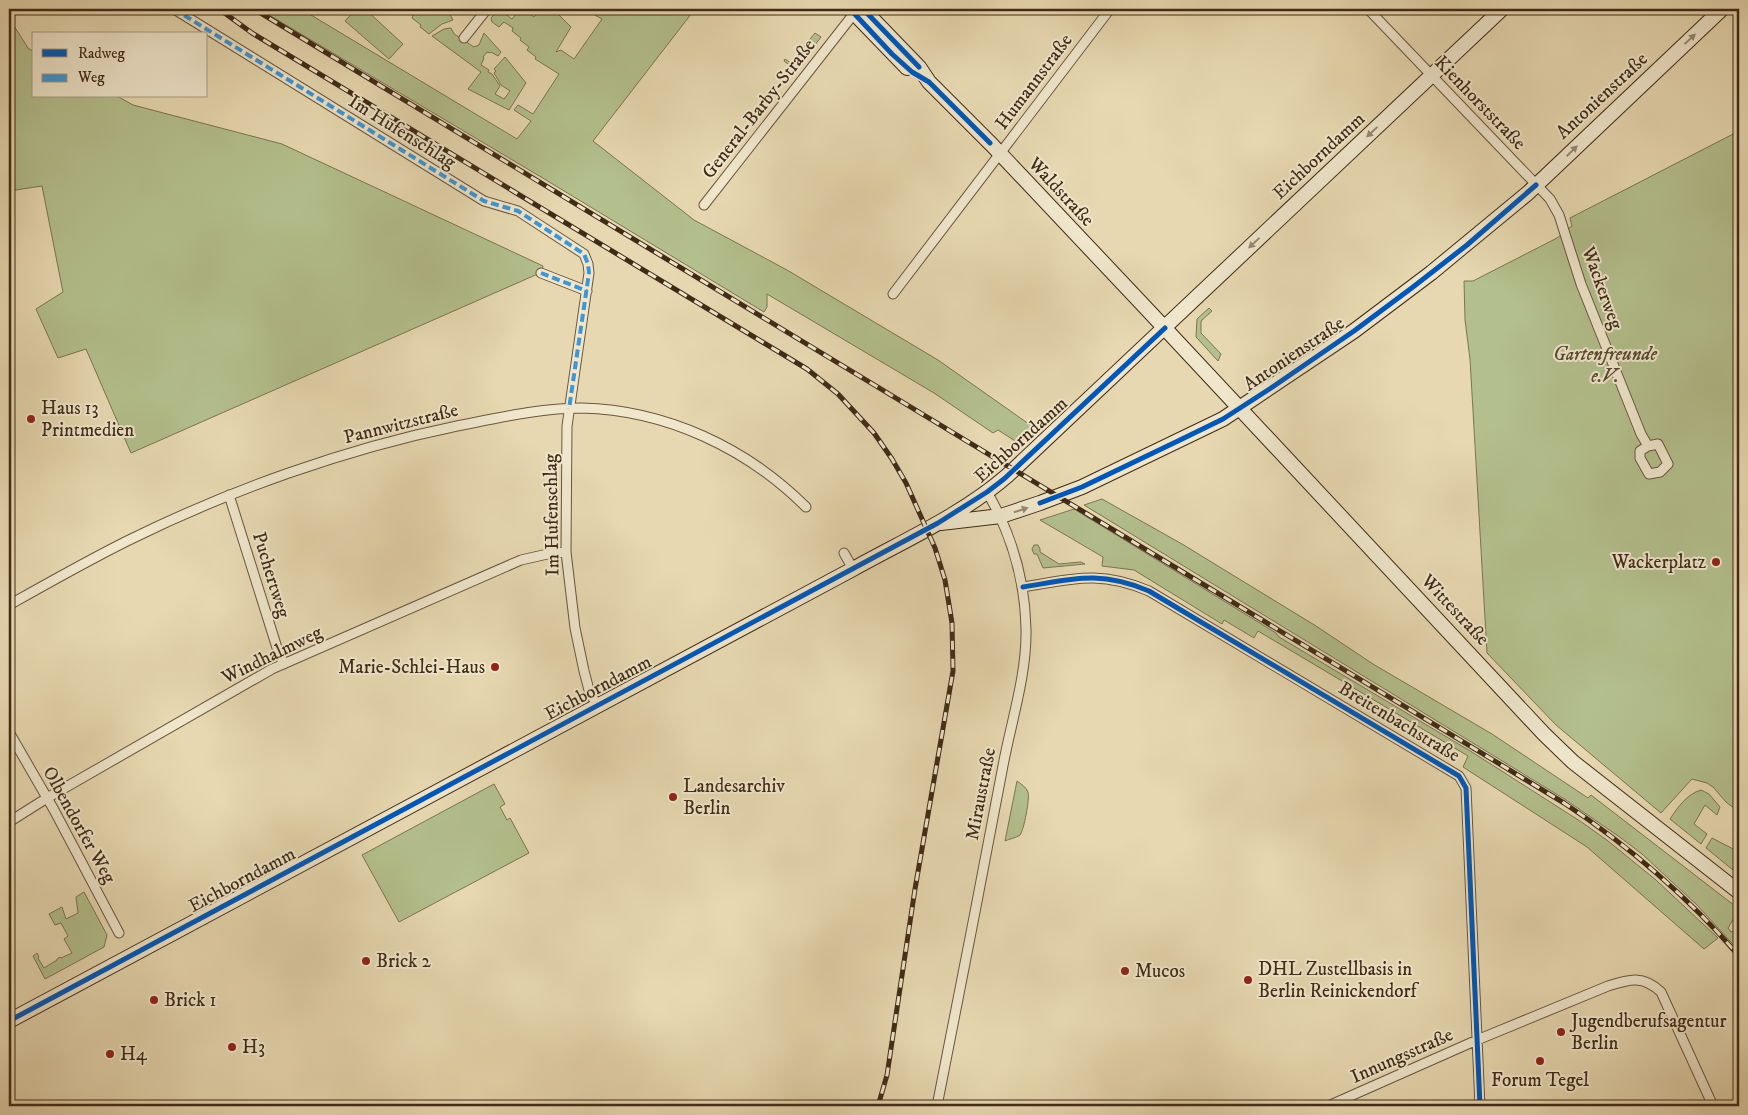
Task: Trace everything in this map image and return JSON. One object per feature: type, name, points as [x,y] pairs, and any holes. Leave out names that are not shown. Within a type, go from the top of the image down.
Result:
[{"type":"main road","name":"Eichborndamm","points":[[9,1021],[853,569],[938,523],[987,492],[1008,475],[1165,328],[1502,9]]},
{"type":"main road","name":"Antonienstraße","points":[[938,523],[1001,516],[1020,511],[1082,487],[1223,419],[1240,408],[1354,331],[1467,244],[1536,185],[1722,9]]},
{"type":"main road","name":"Waldstraße","points":[[856,10],[912,72],[929,82],[1165,328]]},
{"type":"main road","name":"Wittestraße","points":[[1165,328],[1544,734],[1568,757],[1739,892]]},
{"type":"street","name":"Im Hufenschlag","points":[[174,9],[484,201],[518,211],[584,254],[589,274],[567,426],[566,552],[576,636],[589,690],[596,706]]},
{"type":"street","points":[[464,38],[487,9]]},
{"type":"street","name":"Humannstraße","points":[[893,294],[1110,9]]},
{"type":"street","name":"Kienhorststraße","points":[[1368,9],[1550,199],[1562,224]]},
{"type":"street","name":"General-Barby-Straße","points":[[704,206],[856,10]]},
{"type":"street","name":"Wackerweg","points":[[1562,224],[1581,284],[1637,426],[1648,446]]},
{"type":"street","points":[[541,273],[587,291]]},
{"type":"street","name":"Pannwitzstraße","points":[[9,605],[76,567],[129,540],[229,495],[336,458],[414,435],[528,412],[581,408],[635,414],[657,419],[694,432],[749,460],[781,484],[806,507]]},
{"type":"street","name":"Miraustraße","points":[[938,1106],[1024,660],[1026,630],[1023,587],[1001,516],[987,492]]},
{"type":"street","name":"Puchertweg","points":[[229,495],[278,651],[284,664]]},
{"type":"street","name":"Windhalmweg","points":[[9,822],[47,798],[272,669],[521,560],[566,552]]},
{"type":"street","points":[[844,553],[853,569]]},
{"type":"street","name":"Breitenbachstraße","points":[[1023,587],[1086,577],[1100,577],[1130,584],[1149,591],[1459,776],[1466,788],[1480,1106]]},
{"type":"street","name":"Olbendorfer Weg","points":[[9,732],[47,798],[119,933]]},
{"type":"street","name":"Innungsstraße","points":[[1328,1106],[1477,1040],[1628,979],[1647,982],[1661,992],[1713,1106]]},
{"type":"green space","points":[[259,9],[301,9],[517,139],[531,121],[514,110],[518,105],[533,114],[559,74],[535,59],[536,57],[527,50],[529,47],[512,31],[513,28],[504,22],[499,27],[492,22],[491,18],[499,9],[512,19],[520,9],[526,9],[525,11],[534,17],[541,9],[553,9],[571,27],[556,52],[561,50],[574,59],[602,19],[584,9],[695,9],[593,141],[694,220],[787,270],[938,360],[1036,429],[1025,437],[1020,444],[998,430],[993,433],[934,393],[767,294],[767,307],[764,312]]},
{"type":"green space","points":[[356,9],[365,9],[403,44],[389,59],[345,21]]},
{"type":"green space","points":[[404,9],[447,9],[453,20],[442,24],[429,34],[412,18],[413,15]]},
{"type":"green space","points":[[9,18],[28,48],[32,51],[32,98],[121,98],[133,105],[282,144],[543,266],[540,273],[131,453],[86,349],[58,358],[36,309],[63,292],[42,186],[9,191]]},
{"type":"green space","points":[[451,28],[454,34],[474,47],[479,45],[484,33],[501,52],[498,56],[487,52],[483,57],[481,65],[489,70],[488,72],[492,74],[500,86],[495,94],[504,99],[510,91],[501,85],[494,73],[496,71],[494,69],[505,57],[526,83],[509,110],[468,89],[481,72],[432,36],[444,29]]},
{"type":"green space","points":[[815,33],[821,37],[796,70],[784,61],[785,59],[791,63]]},
{"type":"green space","name":"Gartenfreunde e.V.","points":[[1739,131],[1739,812],[1726,802],[1713,787],[1707,783],[1692,779],[1661,813],[1556,725],[1487,653],[1464,281],[1473,281],[1557,238],[1572,226],[1570,218]]},
{"type":"green space","points":[[1209,308],[1212,311],[1201,321],[1201,333],[1221,354],[1218,361],[1196,337],[1197,319]]},
{"type":"green space","points":[[1102,499],[1182,544],[1316,626],[1373,664],[1492,734],[1588,798],[1591,795],[1739,909],[1728,928],[1731,932],[1739,929],[1739,951],[1697,905],[1642,854],[1621,838],[1566,800],[1084,505]]},
{"type":"green space","points":[[1074,509],[1276,633],[1279,637],[1472,752],[1583,823],[1656,880],[1718,938],[1704,949],[1587,847],[1463,767],[1468,756],[1258,631],[1254,638],[1224,620],[1222,624],[1134,570],[1102,566],[1103,557],[1040,520]]},
{"type":"green space","points":[[1034,545],[1038,545],[1040,552],[1059,564],[1081,562],[1085,564],[1043,568],[1037,554],[1034,554],[1032,549]]},
{"type":"green space","points":[[1017,781],[1028,792],[1026,814],[1020,835],[1005,841]]},
{"type":"green space","points":[[494,784],[505,804],[500,807],[507,820],[510,818],[529,853],[399,922],[362,855]]},
{"type":"green space","points":[[1701,790],[1709,794],[1720,807],[1717,815],[1705,805],[1694,824],[1707,834],[1701,844],[1670,819],[1687,798]]},
{"type":"green space","points":[[1712,838],[1739,852],[1738,874],[1706,848]]},
{"type":"green space","points":[[84,892],[107,935],[104,947],[45,979],[33,956],[37,953],[44,968],[60,957],[72,953],[64,939],[68,936],[61,923],[55,925],[49,914],[62,907],[66,919],[78,913],[76,897]]},
{"type":"railway","points":[[219,9],[252,33],[807,369],[838,394],[874,433],[892,459],[906,483],[935,548],[945,580],[952,623],[953,671],[915,889],[887,1075],[878,1106]]},
{"type":"railway","points":[[254,9],[1564,803],[1612,837],[1657,874],[1699,913],[1739,956]]},
{"type":"marked path","points":[[174,9],[484,201],[518,211],[584,254],[589,273],[569,409]]},
{"type":"marked path","points":[[541,273],[587,291]]},
{"type":"cycle path","points":[[850,9],[892,54],[912,72],[929,82],[990,143]]},
{"type":"cycle path","points":[[863,9],[919,67]]},
{"type":"cycle path","points":[[1040,503],[1082,487],[1223,419],[1354,331],[1413,287],[1467,245],[1536,185]]},
{"type":"cycle path","points":[[9,1021],[938,523],[1004,479],[1165,328]]},
{"type":"cycle path","points":[[1023,587],[1072,579],[1100,578],[1131,584],[1149,591],[1459,776],[1466,788],[1480,1106]]},
{"type":"place","name":"Haus 13 Printmedien","points":[[31,419]]},
{"type":"place","name":"Wackerplatz","points":[[1716,562]]},
{"type":"place","name":"Marie-Schlei-Haus","points":[[495,667]]},
{"type":"place","name":"Landesarchiv Berlin","points":[[673,797]]},
{"type":"place","name":"Brick 2","points":[[366,961]]},
{"type":"place","name":"Mucos","points":[[1125,971]]},
{"type":"place","name":"DHL Zustellbasis in Berlin Reinickendorf","points":[[1248,980]]},
{"type":"place","name":"Brick 1","points":[[154,1000]]},
{"type":"place","name":"Jugendberufsagentur Berlin","points":[[1561,1032]]},
{"type":"place","name":"H3","points":[[232,1047]]},
{"type":"place","name":"H4","points":[[110,1054]]},
{"type":"place","name":"Forum Tegel","points":[[1540,1061]]}]
